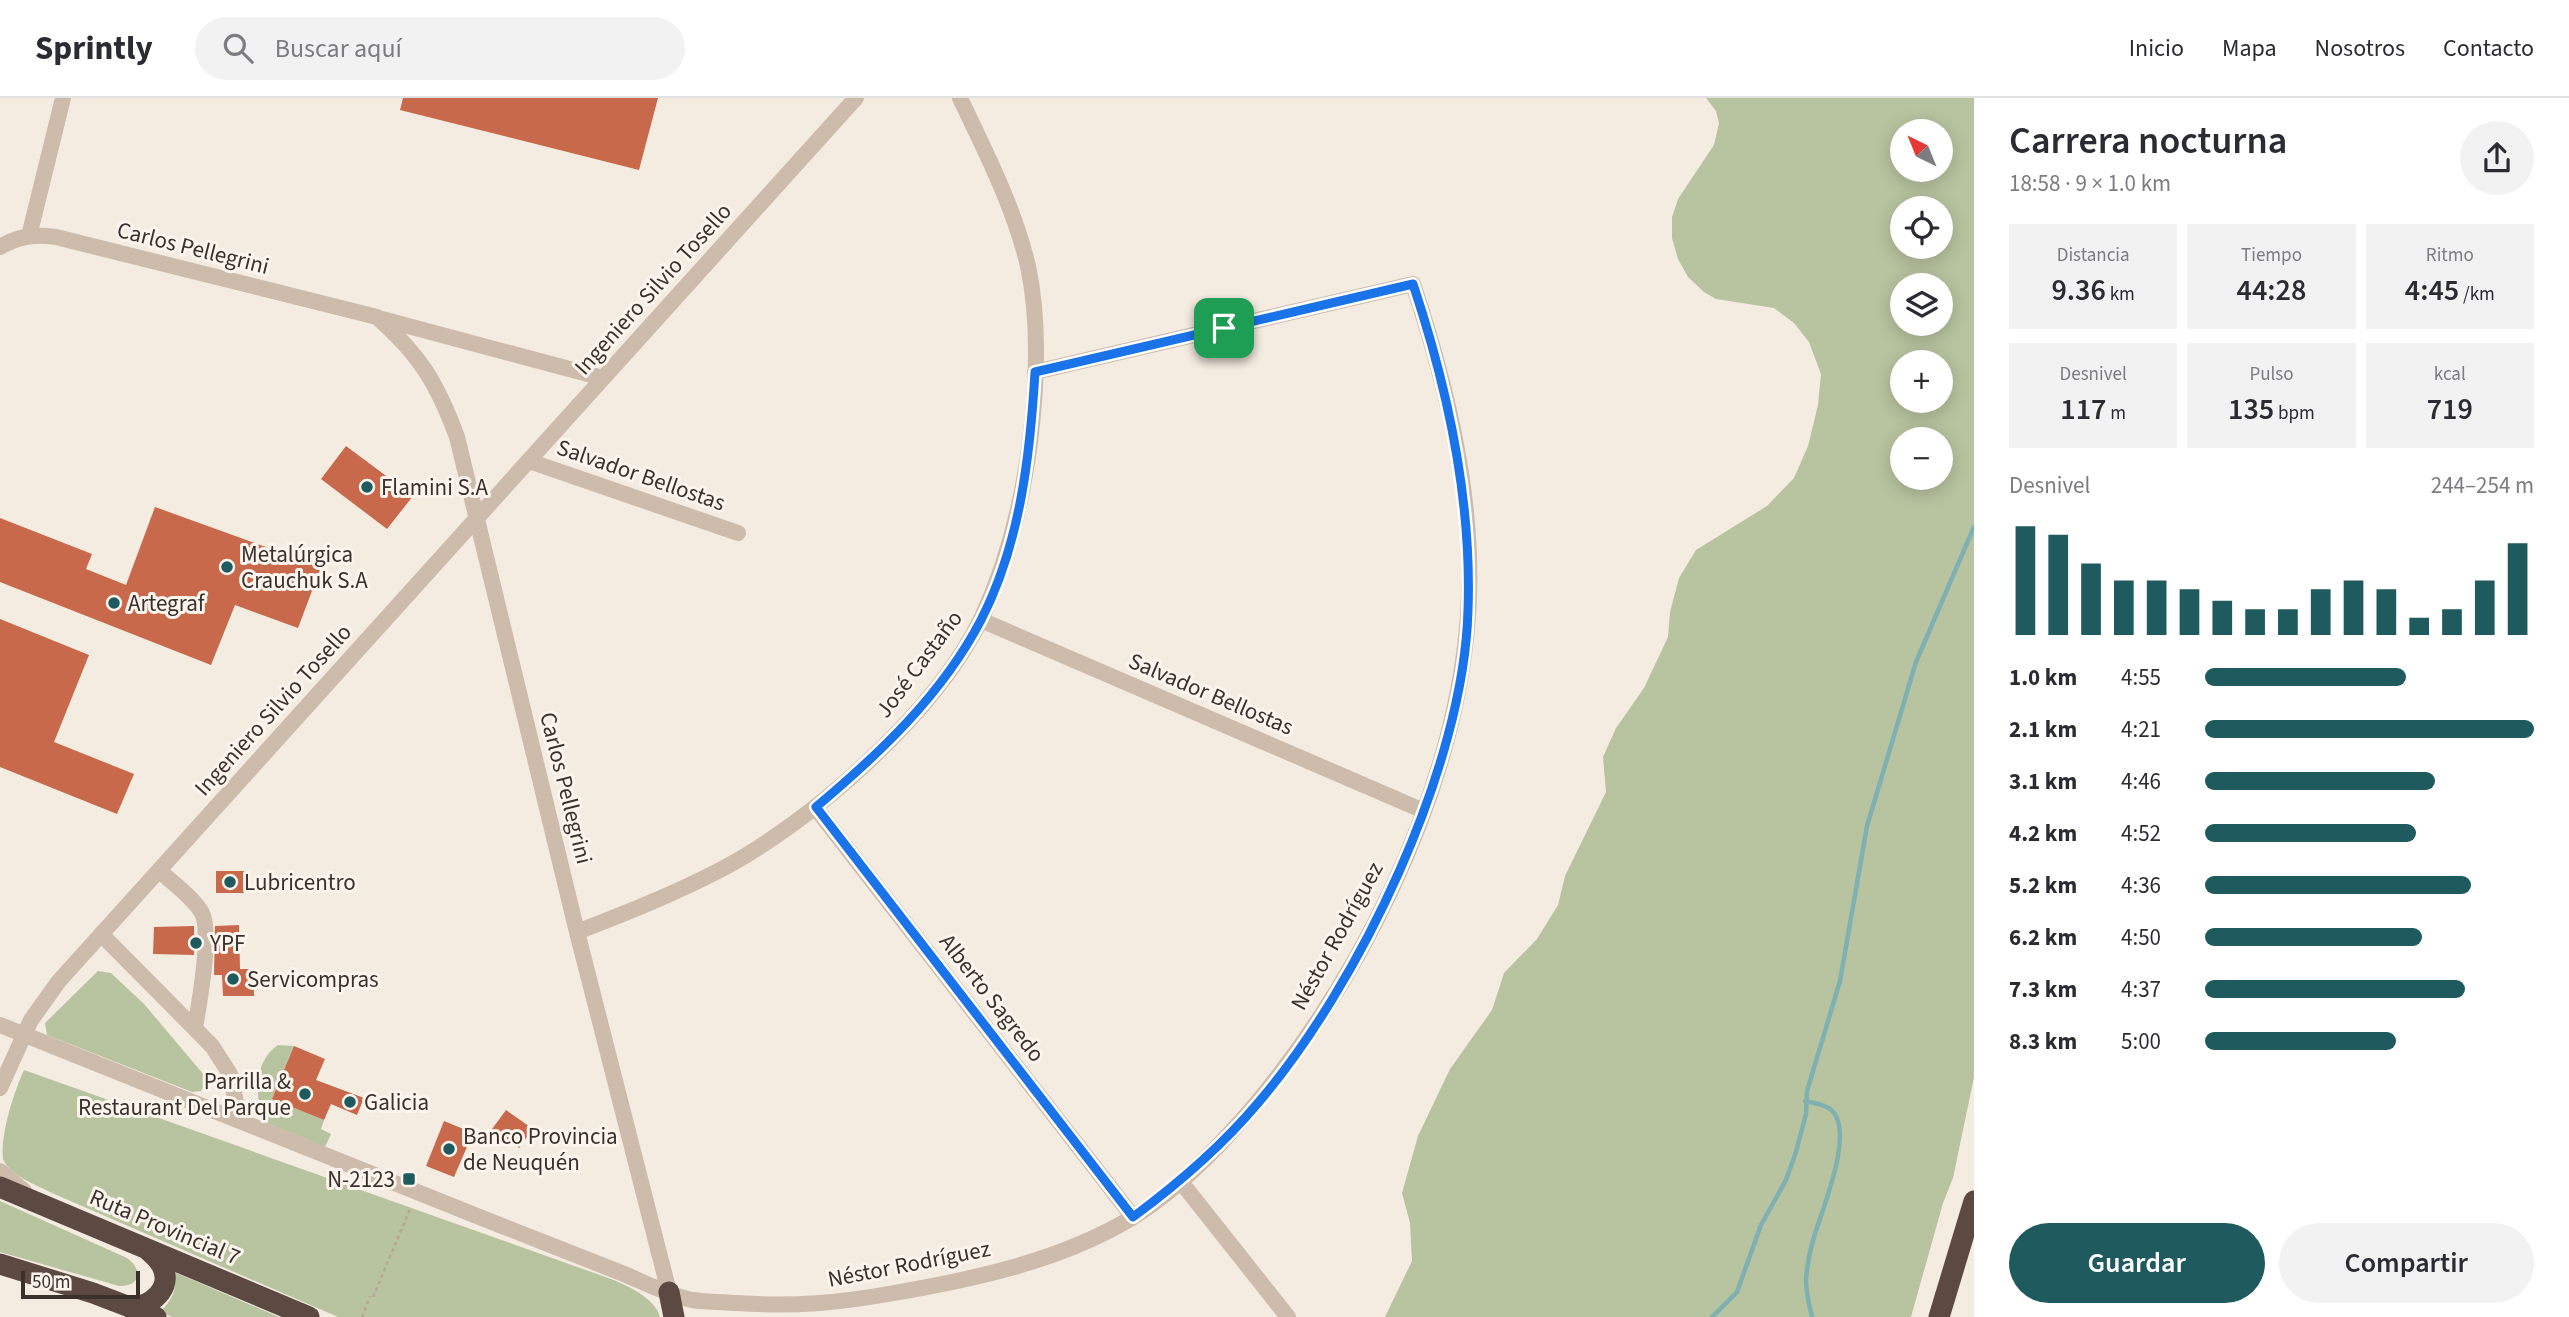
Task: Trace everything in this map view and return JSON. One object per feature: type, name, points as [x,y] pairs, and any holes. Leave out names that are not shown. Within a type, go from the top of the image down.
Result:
[{"type":"highway","name":"Ruta Provincial 7","points":[[0,1187],[309,1317]]},
{"type":"highway","points":[[1939,1317],[1974,1201]]},
{"type":"highway","points":[[1928,1317],[1966,1224]]},
{"type":"highway","points":[[131,1307],[147,1304],[155,1299],[165,1279],[163,1267],[144,1247]]},
{"type":"highway","points":[[0,1264],[156,1317]]},
{"type":"highway","points":[[669,1292],[674,1317]]},
{"type":"street","points":[[29,236],[63,98]]},
{"type":"street","name":"Ingeniero Silvio Tosello","points":[[0,1088],[31,1020],[48,994],[856,98]]},
{"type":"street","name":"José Castaño","points":[[578,932],[630,912],[722,870],[816,807],[899,731],[941,681],[981,620],[1014,532],[1028,461],[1035,372],[1035,318],[1028,268],[1010,208],[960,98]]},
{"type":"street","name":"Carlos Pellegrini","points":[[0,247],[29,236],[56,237],[377,317],[603,379]]},
{"type":"street","name":"Néstor Rodríguez","points":[[0,1025],[688,1299],[813,1305],[924,1288],[993,1272],[1083,1243],[1133,1217],[1181,1182],[1259,1102],[1300,1048],[1340,985],[1373,924],[1424,811],[1461,681],[1468,612],[1468,548],[1451,420],[1434,348],[1413,284],[1035,372]]},
{"type":"street","name":"Carlos Pellegrini","points":[[377,317],[402,339],[420,360],[435,384],[457,437],[669,1292]]},
{"type":"street","name":"Salvador Bellostas","points":[[529,461],[738,533]]},
{"type":"street","name":"Salvador Bellostas","points":[[981,620],[1424,811]]},
{"type":"street","name":"Alberto Sagredo","points":[[816,807],[1133,1217]]},
{"type":"street","points":[[159,870],[197,907],[204,919],[204,973],[195,1028]]},
{"type":"street","points":[[101,934],[212,1046],[230,1074],[240,1121]]},
{"type":"street","points":[[0,1171],[19,1188],[52,1209]]},
{"type":"street","points":[[1181,1182],[1288,1317]]},
{"type":"street","name":"Néstor Rodríguez","points":[[793,1317],[813,1305]]},
{"type":"path","points":[[362,1317],[417,1192]]},
{"type":"green space","points":[[1706,98],[1974,98],[1974,1077],[1953,1178],[1943,1203],[1911,1317],[1385,1317],[1412,1261],[1410,1223],[1402,1193],[1418,1136],[1450,1069],[1492,1010],[1504,973],[1537,939],[1558,905],[1565,876],[1606,792],[1603,757],[1616,728],[1644,688],[1668,637],[1670,612],[1679,578],[1696,550],[1767,506],[1794,478],[1808,446],[1818,405],[1821,374],[1809,342],[1794,323],[1774,308],[1716,299],[1704,292],[1688,277],[1678,259],[1672,238],[1672,217],[1678,199],[1714,145],[1719,123],[1716,111]]},
{"type":"green space","points":[[98,971],[111,973],[144,1004],[204,1075],[206,1084],[201,1091],[192,1092],[47,1035],[45,1023]]},
{"type":"green space","points":[[278,1045],[294,1046],[272,1099],[324,1120],[321,1129],[331,1134],[325,1147],[264,1122],[259,1102],[258,1080],[264,1061]]},
{"type":"green space","points":[[24,1070],[611,1279],[647,1298],[660,1317],[338,1317],[52,1193],[12,1170],[3,1159],[4,1138],[12,1102]]},
{"type":"green space","points":[[0,1201],[127,1258],[136,1268],[135,1281],[119,1286],[0,1252]]},
{"type":"green space","points":[[174,1272],[279,1317],[172,1317],[160,1312],[173,1294]]},
{"type":"building","points":[[403,98],[658,98],[639,170],[400,110]]},
{"type":"building","name":"Flamini S.A","points":[[346,446],[413,496],[387,529],[321,479]]},
{"type":"building","points":[[155,507],[321,567],[298,628],[235,605],[211,665],[0,582],[0,518],[92,554],[86,569],[126,585]]},
{"type":"building","points":[[0,619],[89,655],[54,742],[134,774],[117,814],[0,767]]},
{"type":"building","name":"Lubricentro","points":[[216,871],[244,871],[244,893],[216,893]]},
{"type":"building","points":[[239,925],[240,969],[254,969],[254,996],[223,996],[222,975],[214,975],[215,926]]},
{"type":"building","points":[[194,926],[194,955],[153,954],[154,927]]},
{"type":"building","name":"Parrilla & Restaurant Del Parque","points":[[294,1046],[325,1059],[316,1080],[364,1098],[357,1115],[331,1104],[324,1120],[272,1099]]},
{"type":"building","points":[[506,1110],[533,1129],[519,1148],[492,1129]]},
{"type":"building","name":"Banco Provincia de Neuquén","points":[[444,1121],[473,1133],[454,1177],[426,1166]]},
{"type":"waterway","points":[[1712,1317],[1737,1292],[1761,1225],[1786,1180],[1796,1152],[1806,1114],[1807,1091],[1840,981],[1867,826],[1916,662],[1974,527]]},
{"type":"waterway","points":[[1805,1101],[1830,1109],[1837,1119],[1840,1134],[1835,1171],[1808,1264],[1806,1285],[1812,1317]]},
{"type":"place","name":"Flamini S.A","points":[[367,487]]},
{"type":"place","name":"Metalúrgica Crauchuk S.A","points":[[227,567]]},
{"type":"place","name":"Artegraf","points":[[114,603]]},
{"type":"place","name":"Lubricentro","points":[[230,882]]},
{"type":"place","name":"YPF","points":[[196,943]]},
{"type":"place","name":"Servicompras","points":[[233,979]]},
{"type":"place","name":"Parrilla & Restaurant Del Parque","points":[[305,1094]]},
{"type":"place","name":"Galicia","points":[[350,1102]]},
{"type":"place","name":"Banco Provincia de Neuquén","points":[[449,1149]]},
{"type":"place","name":"N-2123","points":[[409,1179]]},
{"type":"route","points":[[1413,284],[1434,348],[1451,420],[1461,486],[1468,548],[1468,612],[1461,681],[1424,811],[1402,864],[1340,985],[1300,1048],[1259,1102],[1181,1182],[1133,1217],[816,807],[899,731],[934,690],[981,620],[1014,532],[1026,474],[1035,372],[1224,328],[1413,284]]}]
